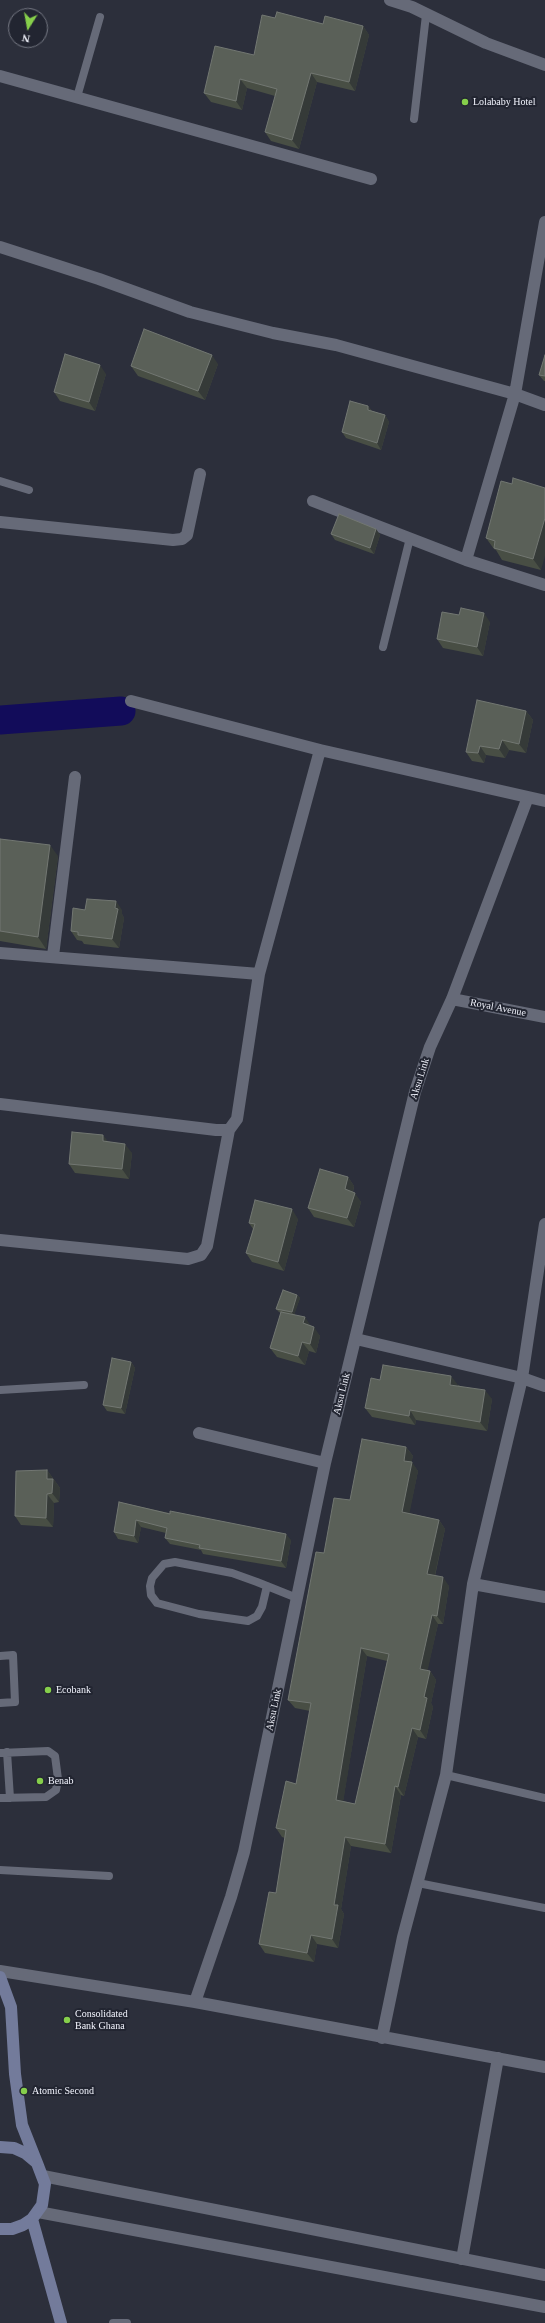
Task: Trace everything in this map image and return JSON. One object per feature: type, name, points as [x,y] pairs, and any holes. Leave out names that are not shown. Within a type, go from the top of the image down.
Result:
[{"type":"main road","points":[[0,1976],[11,2007],[15,2074],[22,2125],[43,2176],[45,2192],[35,2215],[23,2225],[12,2229],[0,2229]]},
{"type":"main road","points":[[0,2147],[19,2150],[37,2163]]},
{"type":"main road","points":[[35,2215],[61,2323]]},
{"type":"street","points":[[390,0],[413,4],[426,15],[486,43],[545,65]]},
{"type":"street","points":[[0,76],[371,179]]},
{"type":"street","points":[[466,560],[515,394],[545,222]]},
{"type":"street","points":[[0,247],[99,279],[190,312],[273,333],[336,345],[515,394],[545,404]]},
{"type":"street","points":[[0,522],[173,540],[182,539],[187,535],[200,474]]},
{"type":"street","points":[[313,501],[466,560],[545,585]]},
{"type":"street","points":[[131,701],[320,750],[545,801]]},
{"type":"street","points":[[0,1240],[188,1259],[201,1255],[207,1246],[229,1130],[237,1119],[259,974],[320,750]]},
{"type":"street","points":[[53,956],[75,777]]},
{"type":"street","name":"Aksu Link","points":[[195,2002],[231,1897],[244,1852],[325,1463],[356,1339],[370,1271],[415,1092],[430,1047],[452,999],[528,797]]},
{"type":"street","points":[[0,953],[53,956],[259,974]]},
{"type":"street","name":"Royal Avenue","points":[[452,999],[545,1017]]},
{"type":"street","points":[[0,1104],[216,1130],[229,1130]]},
{"type":"street","points":[[382,2038],[403,1937],[446,1775],[473,1584],[522,1378],[545,1224]]},
{"type":"street","points":[[356,1339],[522,1378],[545,1386]]},
{"type":"street","points":[[198,1433],[325,1463]]},
{"type":"street","points":[[473,1584],[545,1597]]},
{"type":"street","points":[[0,1972],[195,2002],[382,2038],[545,2067]]},
{"type":"street","points":[[462,2259],[498,2058]]},
{"type":"street","points":[[43,2176],[545,2275]]},
{"type":"street","points":[[35,2215],[545,2307]]},
{"type":"lane","points":[[414,119],[426,15]]},
{"type":"lane","points":[[77,97],[100,17]]},
{"type":"lane","points":[[0,481],[29,490]]},
{"type":"lane","points":[[384,646],[410,538]]},
{"type":"lane","points":[[0,1390],[84,1385]]},
{"type":"lane","points":[[266,1586],[262,1607],[257,1616],[248,1621],[199,1614],[157,1603],[151,1595],[150,1586],[152,1578],[164,1564],[175,1562],[232,1573],[266,1586],[297,1598]]},
{"type":"lane","points":[[0,1656],[13,1655],[15,1702],[0,1703]]},
{"type":"lane","points":[[0,1798],[10,1798],[38,1798],[52,1794],[56,1790],[58,1779],[55,1756],[53,1753],[40,1749],[4,1753],[10,1798]]},
{"type":"lane","points":[[446,1775],[545,1798]]},
{"type":"lane","points":[[0,1870],[109,1876]]},
{"type":"lane","points":[[418,1883],[545,1908]]},
{"type":"lane","points":[[113,2323],[127,2323]]},
{"type":"building","points":[[277,12],[323,24],[325,16],[363,26],[349,82],[311,73],[292,140],[265,132],[277,89],[240,79],[236,101],[204,93],[215,46],[254,55],[262,15],[275,18]]},
{"type":"building","points":[[144,329],[212,355],[198,391],[131,366]]},
{"type":"building","points":[[65,354],[100,365],[89,402],[54,392]]},
{"type":"building","points":[[545,355],[545,376],[539,375]]},
{"type":"building","points":[[350,401],[368,406],[368,410],[385,415],[377,443],[342,432]]},
{"type":"building","points":[[513,478],[545,488],[545,518],[533,559],[494,548],[495,541],[486,538],[501,481],[512,484]]},
{"type":"building","points":[[339,514],[376,529],[370,548],[331,534]]},
{"type":"building","points":[[461,608],[484,613],[477,647],[437,639],[442,612],[459,615]]},
{"type":"building","points":[[477,700],[526,711],[519,744],[502,740],[499,749],[480,746],[478,753],[466,752]]},
{"type":"building","points":[[0,839],[50,845],[38,937],[0,931]]},
{"type":"building","points":[[87,899],[116,901],[115,908],[118,909],[112,939],[78,935],[78,932],[71,931],[73,908],[85,910]]},
{"type":"building","points":[[72,1132],[103,1135],[103,1141],[125,1144],[122,1169],[69,1164]]},
{"type":"building","points":[[320,1169],[348,1177],[345,1189],[355,1193],[347,1218],[308,1208]]},
{"type":"building","points":[[255,1200],[292,1209],[278,1262],[246,1253],[255,1224],[249,1223]]},
{"type":"building","points":[[283,1290],[297,1295],[292,1312],[276,1309]]},
{"type":"building","points":[[281,1312],[305,1317],[303,1323],[314,1327],[310,1344],[302,1342],[298,1356],[270,1348]]},
{"type":"building","points":[[112,1358],[131,1362],[121,1408],[103,1405]]},
{"type":"building","points":[[383,1365],[451,1376],[450,1385],[485,1390],[480,1422],[410,1410],[409,1416],[365,1408],[371,1378],[380,1380]]},
{"type":"building","points":[[362,1439],[406,1447],[404,1461],[412,1462],[402,1512],[439,1520],[427,1574],[443,1577],[437,1616],[432,1615],[420,1669],[430,1671],[424,1697],[427,1698],[420,1730],[412,1728],[398,1787],[395,1786],[385,1844],[345,1837],[334,1905],[338,1905],[332,1939],[311,1935],[307,1953],[259,1944],[269,1892],[276,1893],[286,1830],[276,1828],[286,1781],[296,1784],[311,1703],[288,1700],[316,1552],[324,1553],[334,1498],[350,1500]],"holes":[[[361,1648],[389,1654],[355,1804],[336,1800]]]},
{"type":"building","points":[[47,1470],[47,1479],[53,1479],[52,1493],[47,1494],[46,1518],[15,1516],[16,1471]]},
{"type":"building","points":[[119,1502],[170,1514],[170,1511],[286,1534],[281,1561],[199,1548],[200,1545],[165,1538],[167,1528],[136,1520],[134,1536],[114,1532]]},
{"type":"waterway","points":[[0,720],[121,711]]},
{"type":"place","name":"Lolababy Hotel","points":[[465,102]]},
{"type":"place","name":"Ecobank","points":[[48,1690]]},
{"type":"place","name":"Benab","points":[[40,1781]]},
{"type":"place","name":"Consolidated Bank Ghana","points":[[67,2020]]},
{"type":"place","name":"Atomic Second","points":[[24,2091]]}]
